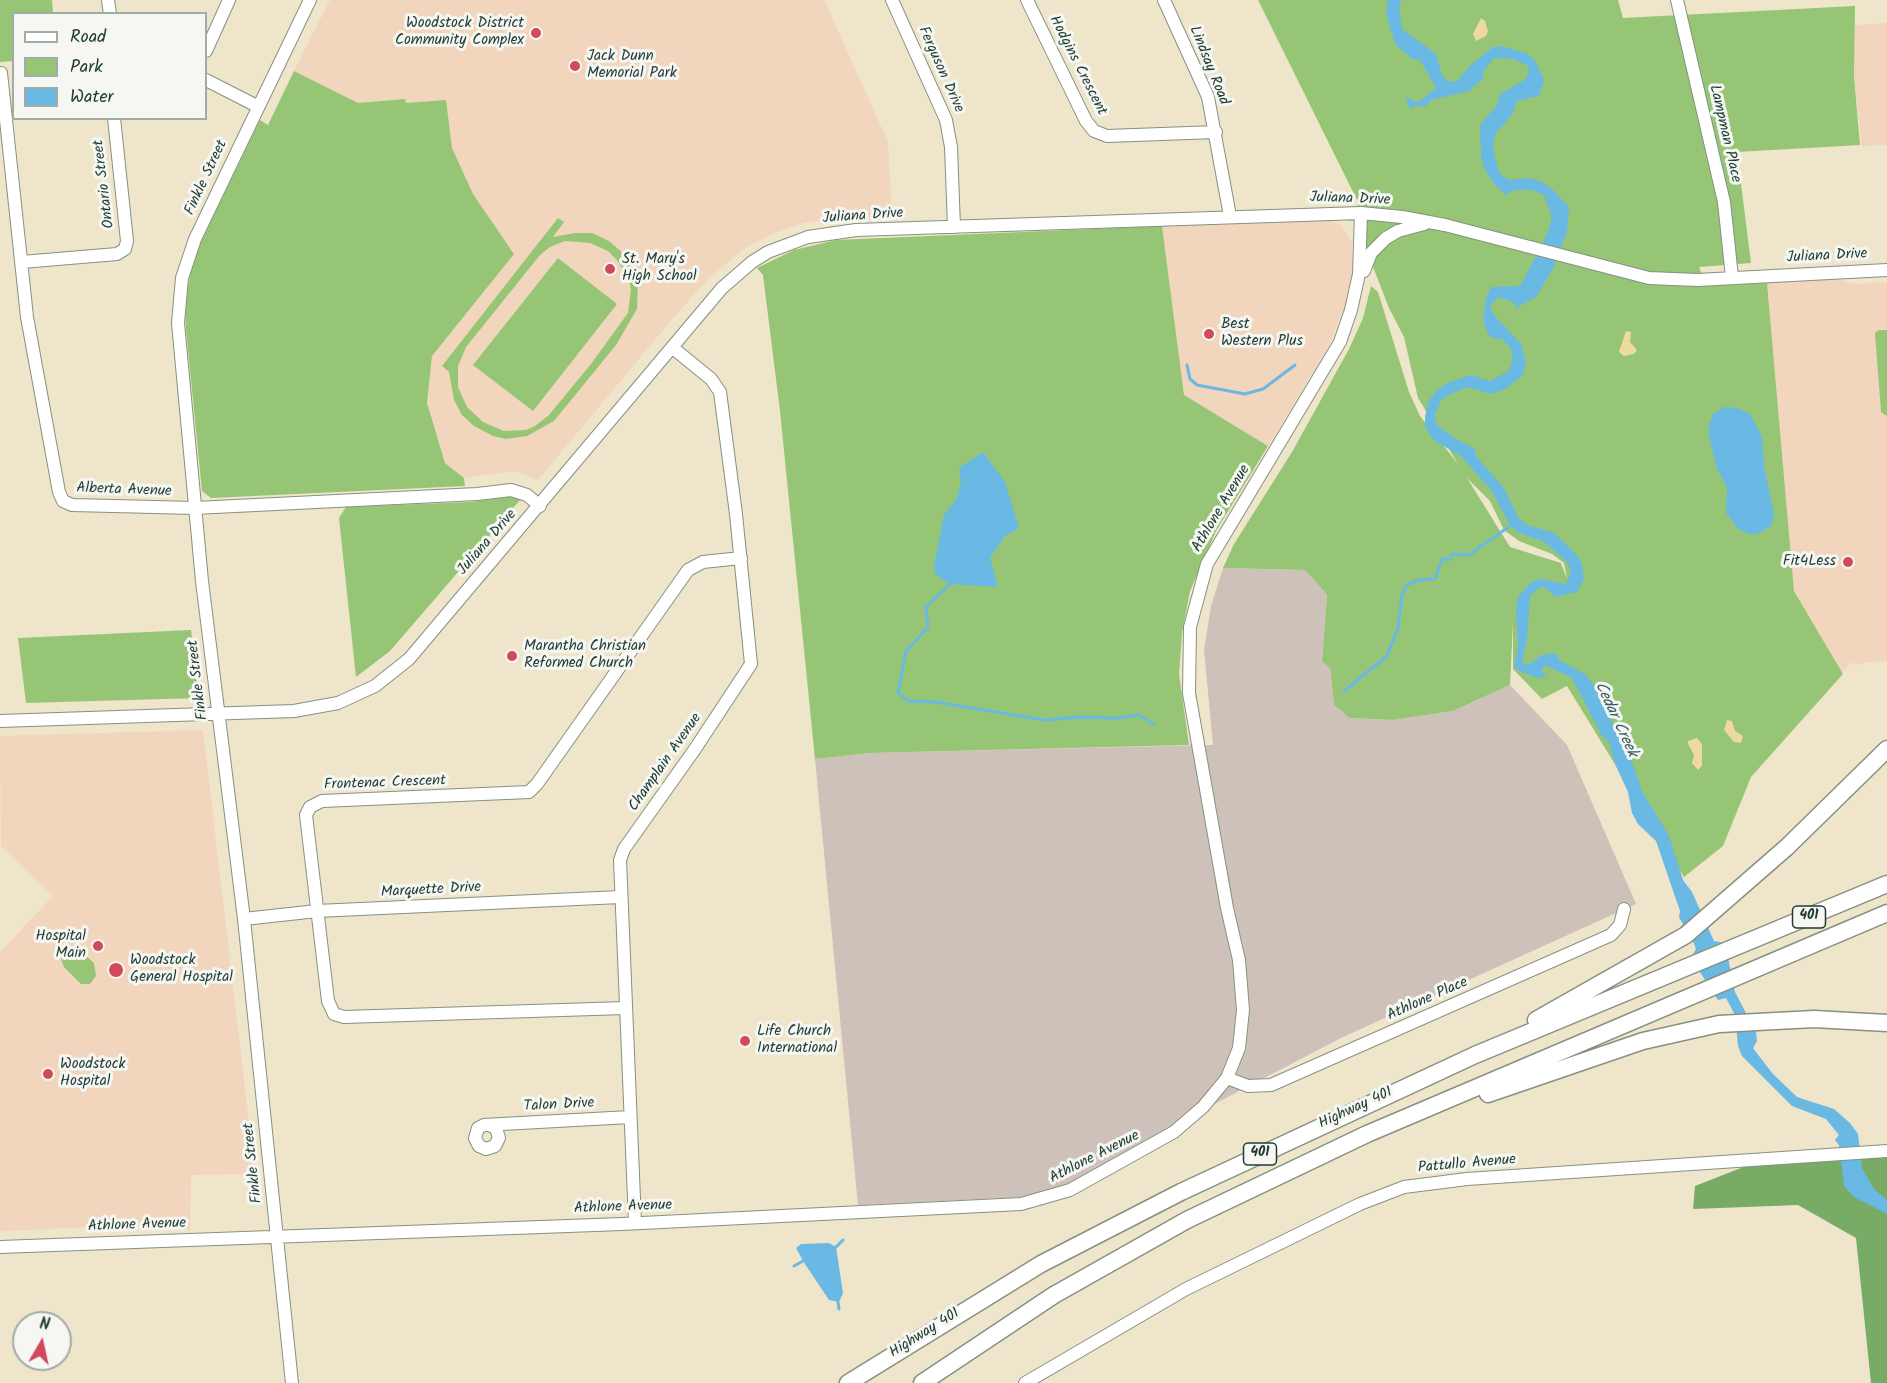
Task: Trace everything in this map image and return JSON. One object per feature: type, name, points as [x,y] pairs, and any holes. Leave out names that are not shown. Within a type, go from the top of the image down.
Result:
[{"type":"highway","points":[[1475,1055],[1686,935],[1787,847],[1887,749]]},
{"type":"highway","name":"Highway 401","points":[[848,1383],[1041,1264],[1191,1187],[1475,1055],[1731,951],[1887,884]]},
{"type":"highway","name":"Highway 401","points":[[922,1383],[1054,1295],[1187,1220],[1368,1134],[1887,913]]},
{"type":"highway","points":[[1368,1134],[1643,1041],[1719,1024],[1769,1020],[1887,1023]]},
{"type":"street","points":[[207,49],[229,0]]},
{"type":"street","name":"Finkle Street","points":[[291,1383],[244,919],[195,508],[178,323],[180,288],[195,239],[310,0]]},
{"type":"street","name":"Ferguson Drive","points":[[892,0],[946,120],[951,149],[954,227]]},
{"type":"street","name":"Hodgins Crescent","points":[[1027,0],[1086,121],[1094,131],[1107,136],[1216,132]]},
{"type":"street","name":"Lindsay Road","points":[[1164,0],[1202,81],[1216,132],[1230,216]]},
{"type":"street","name":"Lampman Place","points":[[1677,0],[1724,202],[1732,277]]},
{"type":"street","name":"Alberta Avenue","points":[[5,73],[27,317],[59,492],[63,501],[72,505],[195,508],[477,494],[512,489],[527,495],[540,506]]},
{"type":"street","points":[[207,81],[257,106]]},
{"type":"street","name":"Ontario Street","points":[[22,262],[117,254],[124,249],[127,241],[114,120]]},
{"type":"street","name":"Juliana Drive","points":[[0,721],[316,709],[338,703],[375,686],[409,659],[738,273],[780,246],[808,237],[839,232],[954,227],[1361,213],[1445,225],[1649,278],[1683,280],[1887,270]]},
{"type":"street","name":"Athlone Avenue","points":[[0,1247],[635,1223],[1035,1202],[1076,1187],[1167,1137],[1203,1107],[1227,1078],[1239,1048],[1244,991],[1189,693],[1187,659],[1190,627],[1207,564],[1340,342],[1356,295],[1361,213]]},
{"type":"street","points":[[1356,295],[1368,259],[1386,238],[1411,226],[1445,225]]},
{"type":"street","name":"Champlain Avenue","points":[[635,1223],[620,860],[624,849],[748,671],[751,660],[720,392],[711,379],[673,348]]},
{"type":"street","name":"Frontenac Crescent","points":[[625,1008],[339,1016],[331,1011],[328,1001],[305,820],[310,807],[322,801],[529,792],[537,784],[688,570],[703,562],[741,558]]},
{"type":"street","name":"Marquette Drive","points":[[244,919],[317,911],[620,897]]},
{"type":"street","name":"Athlone Place","points":[[1227,1078],[1248,1086],[1271,1085],[1611,935],[1620,925],[1624,909]]},
{"type":"street","name":"Talon Drive","points":[[489,1125],[630,1117]]},
{"type":"street","name":"Pattullo Avenue","points":[[1025,1383],[1186,1288],[1360,1204],[1404,1187],[1467,1179],[1887,1151]]},
{"type":"shaded area","name":"St. Mary's High School","points":[[330,0],[824,0],[888,142],[892,217],[841,218],[804,223],[774,233],[744,249],[708,279],[673,318],[538,480],[515,471],[464,478],[445,463],[427,403],[432,356],[514,253],[473,195],[452,148],[446,100],[405,103],[405,99],[358,103],[294,71]]},
{"type":"shaded area","points":[[1887,23],[1887,145],[1862,146],[1854,77],[1855,25]]},
{"type":"shaded area","points":[[1329,220],[1341,225],[1352,242],[1352,272],[1346,304],[1327,349],[1268,446],[1184,395],[1162,226]]},
{"type":"shaded area","points":[[1838,279],[1854,284],[1887,282],[1887,662],[1873,661],[1855,665],[1851,662],[1842,672],[1794,591],[1767,283]]},
{"type":"shaded area","points":[[1223,568],[1305,570],[1327,595],[1322,662],[1330,668],[1334,705],[1349,718],[1393,720],[1453,711],[1510,685],[1567,745],[1636,904],[1343,1037],[1174,1125],[1124,1155],[1066,1185],[1025,1197],[858,1205],[815,759],[870,753],[1213,745],[1204,650],[1211,606]]},
{"type":"shaded area","name":"Woodstock General Hospital","points":[[203,730],[255,1174],[191,1175],[190,1230],[184,1227],[121,1226],[0,1231],[0,952],[53,896],[1,846],[0,736]]},
{"type":"green space","points":[[0,0],[52,0],[53,12],[12,12],[12,61],[0,62]]},
{"type":"green space","points":[[1258,0],[1618,0],[1623,18],[1855,6],[1854,77],[1860,145],[1737,152],[1751,263],[1699,267],[1707,286],[1767,283],[1794,591],[1843,674],[1751,777],[1723,846],[1684,877],[1567,686],[1542,699],[1513,669],[1513,622],[1510,685],[1453,711],[1393,720],[1349,718],[1334,705],[1330,668],[1322,662],[1327,595],[1305,570],[1223,568],[1234,544],[1292,452],[1349,349],[1363,318],[1371,286],[1378,292],[1409,392],[1420,416],[1458,464],[1418,398],[1404,337],[1389,308],[1363,241],[1358,202]],"holes":[[[1467,478],[1490,501],[1504,530],[1519,541],[1552,554],[1564,563],[1567,579],[1561,563],[1510,547]]]},
{"type":"green space","points":[[294,71],[358,103],[405,99],[406,103],[446,100],[452,148],[473,194],[514,254],[432,356],[427,403],[445,463],[464,478],[465,486],[211,498],[202,491],[186,329],[185,305],[191,270],[200,244],[260,120],[268,125]]},
{"type":"green space","points":[[558,218],[564,222],[553,237],[592,233],[609,241],[625,255],[634,270],[638,283],[637,309],[616,345],[554,421],[527,436],[506,439],[493,436],[474,426],[462,415],[454,400],[449,372],[442,366]],"holes":[[[565,241],[590,243],[608,251],[628,277],[631,289],[628,313],[591,364],[549,415],[535,426],[526,430],[504,431],[483,422],[467,407],[458,387],[458,366],[466,347],[540,255],[550,247]]]},
{"type":"green space","points":[[1162,226],[1184,395],[1268,446],[1216,531],[1190,591],[1182,633],[1179,674],[1189,745],[870,753],[815,759],[780,411],[763,275],[757,268],[794,250],[836,240]]},
{"type":"green space","points":[[558,258],[617,304],[533,411],[473,365]]},
{"type":"green space","points":[[1879,330],[1887,330],[1887,416],[1881,412],[1875,333]]},
{"type":"green space","points":[[515,496],[521,499],[390,651],[356,677],[339,518],[346,507],[470,502]]},
{"type":"green space","points":[[191,630],[199,698],[26,703],[18,638]]},
{"type":"green space","points":[[67,948],[78,949],[94,963],[96,976],[90,984],[81,984],[64,967],[61,959]]},
{"type":"green space","points":[[1887,1155],[1887,1383],[1871,1383],[1856,1238],[1798,1205],[1693,1209],[1695,1186],[1751,1164]]},
{"type":"sand","points":[[1481,18],[1485,21],[1488,31],[1486,36],[1476,41],[1473,34]]},
{"type":"sand","points":[[1626,331],[1631,332],[1630,342],[1637,350],[1634,354],[1624,356],[1619,352]]},
{"type":"sand","points":[[1727,720],[1732,721],[1735,731],[1743,736],[1741,743],[1734,742],[1724,730]]},
{"type":"sand","points":[[1697,738],[1702,744],[1702,766],[1698,770],[1692,763],[1694,755],[1688,744],[1688,741]]},
{"type":"water","points":[[1388,0],[1402,0],[1399,6],[1402,29],[1436,54],[1442,75],[1448,81],[1456,82],[1472,64],[1493,47],[1502,46],[1528,54],[1536,62],[1544,80],[1539,96],[1517,101],[1513,113],[1495,135],[1493,148],[1499,173],[1509,180],[1528,178],[1542,182],[1569,207],[1567,232],[1554,267],[1536,297],[1516,308],[1513,302],[1498,297],[1490,306],[1494,315],[1521,344],[1526,362],[1523,375],[1504,390],[1490,394],[1468,387],[1453,393],[1442,399],[1435,414],[1436,424],[1475,449],[1476,456],[1504,488],[1518,517],[1527,525],[1554,533],[1575,553],[1582,564],[1584,579],[1577,592],[1555,597],[1545,587],[1539,588],[1530,596],[1527,640],[1522,662],[1527,665],[1544,654],[1557,654],[1559,660],[1585,674],[1601,694],[1611,720],[1625,742],[1642,791],[1669,836],[1683,880],[1692,892],[1714,941],[1725,943],[1735,992],[1756,1032],[1757,1041],[1753,1048],[1772,1073],[1797,1097],[1834,1109],[1850,1123],[1858,1134],[1862,1168],[1874,1189],[1887,1200],[1887,1214],[1854,1197],[1844,1186],[1839,1145],[1835,1140],[1839,1135],[1826,1119],[1792,1106],[1742,1056],[1738,1046],[1735,1015],[1726,998],[1718,1000],[1691,958],[1696,949],[1688,928],[1678,930],[1683,924],[1679,917],[1680,911],[1656,841],[1638,824],[1632,813],[1628,792],[1615,764],[1609,742],[1602,736],[1572,678],[1545,665],[1542,669],[1542,673],[1546,674],[1544,678],[1519,671],[1514,666],[1518,648],[1516,609],[1518,597],[1531,582],[1540,579],[1566,584],[1571,570],[1565,560],[1544,542],[1517,532],[1509,523],[1491,490],[1461,456],[1433,440],[1425,427],[1425,417],[1428,402],[1435,392],[1447,383],[1471,375],[1490,381],[1509,371],[1513,357],[1510,347],[1501,338],[1494,339],[1488,334],[1483,319],[1487,295],[1491,287],[1520,286],[1544,241],[1551,222],[1551,214],[1544,195],[1532,190],[1514,190],[1506,195],[1494,184],[1484,168],[1481,157],[1480,125],[1497,105],[1499,95],[1526,79],[1529,69],[1527,65],[1513,59],[1494,58],[1484,70],[1483,78],[1469,91],[1432,100],[1424,107],[1415,105],[1410,109],[1405,97],[1419,102],[1436,88],[1420,60],[1412,59],[1395,44],[1386,14]]},
{"type":"water","points":[[1724,407],[1738,408],[1751,415],[1762,437],[1764,466],[1774,513],[1772,525],[1753,535],[1739,530],[1726,513],[1727,487],[1717,469],[1709,438],[1709,425],[1713,414]]},
{"type":"water","points":[[983,452],[1005,482],[1019,528],[1005,536],[990,558],[998,587],[950,584],[936,575],[934,566],[944,515],[956,500],[961,483],[959,468]]},
{"type":"water","points":[[829,1243],[836,1247],[843,1293],[839,1302],[829,1300],[803,1261],[796,1248],[801,1244]]},
{"type":"waterway","points":[[1187,365],[1190,379],[1197,385],[1245,394],[1263,389],[1295,365]]},
{"type":"waterway","points":[[1344,691],[1387,656],[1398,628],[1402,594],[1407,585],[1419,580],[1435,579],[1442,559],[1449,560],[1452,554],[1469,555],[1514,523]]},
{"type":"waterway","points":[[950,584],[926,607],[928,627],[906,651],[898,693],[908,701],[935,702],[1044,720],[1084,717],[1118,718],[1138,715],[1154,724]]},
{"type":"waterway","points":[[836,1247],[843,1240]]},
{"type":"waterway","points":[[794,1266],[803,1261]]},
{"type":"waterway","points":[[838,1302],[839,1309]]},
{"type":"place","name":"Woodstock District Community Complex","points":[[536,33]]},
{"type":"place","name":"Jack Dunn Memorial Park","points":[[575,66]]},
{"type":"place","name":"St. Mary's High School","points":[[610,269]]},
{"type":"place","name":"Best Western Plus","points":[[1209,334]]},
{"type":"place","name":"Fit4Less","points":[[1848,562]]},
{"type":"place","name":"Marantha Christian Reformed Church","points":[[512,656]]},
{"type":"place","name":"Hospital Main","points":[[98,946]]},
{"type":"place","name":"Woodstock General Hospital","points":[[116,970]]},
{"type":"place","name":"Life Church International","points":[[745,1041]]},
{"type":"place","name":"Woodstock Hospital","points":[[48,1074]]},
{"type":"water label","name":"Cedar Creek","points":[[1615,720]]}]
